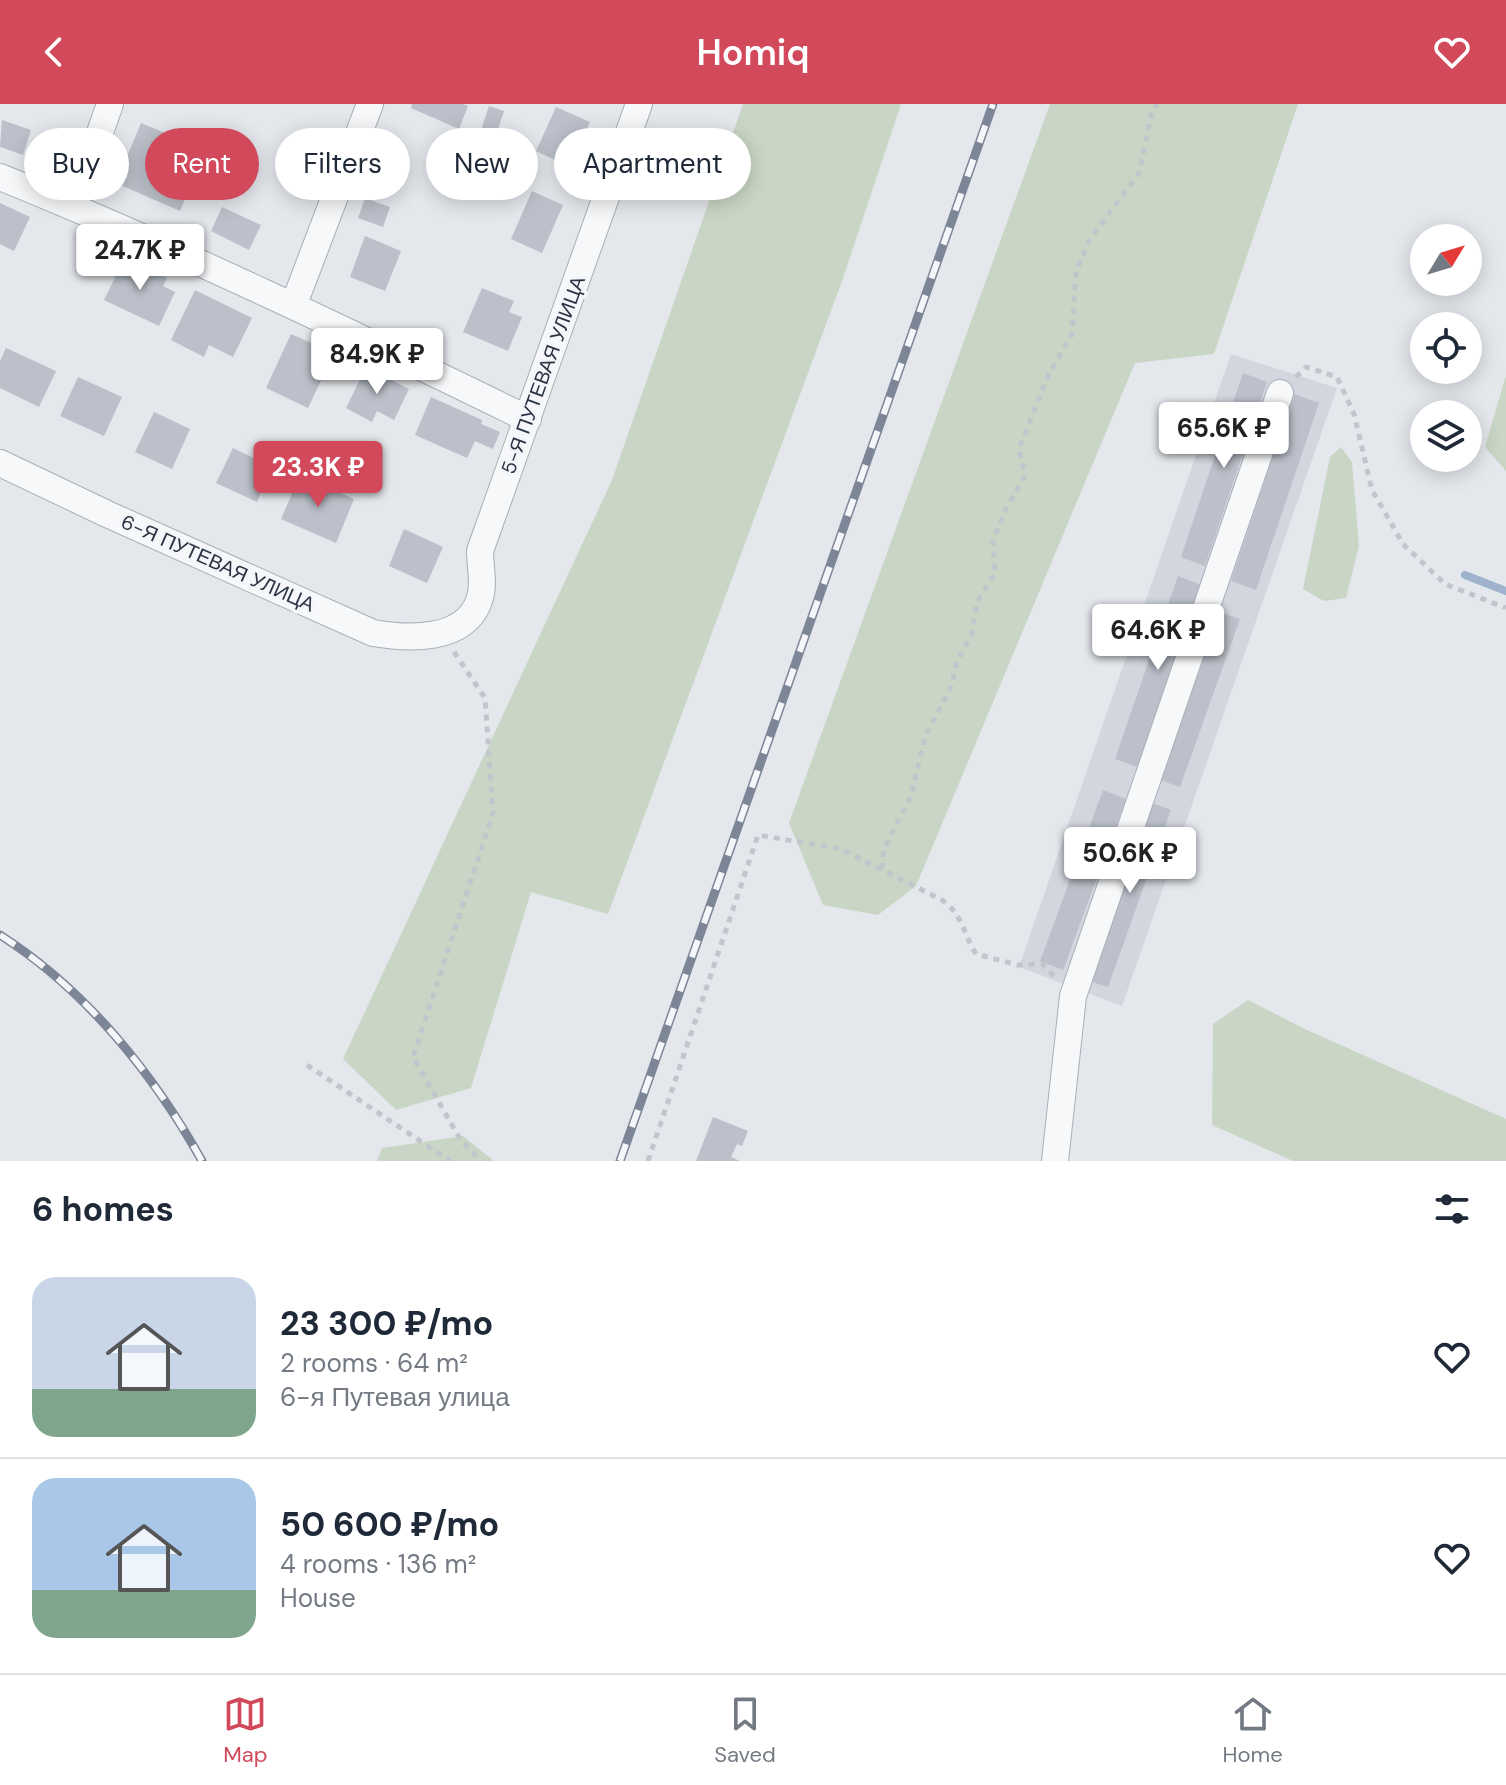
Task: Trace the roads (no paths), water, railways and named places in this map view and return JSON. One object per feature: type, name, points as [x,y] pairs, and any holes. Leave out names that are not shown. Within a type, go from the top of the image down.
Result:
[{"type":"street","points":[[74,207],[110,104]]},
{"type":"street","points":[[294,304],[370,104]]},
{"type":"street","name":"5-Я ПУТЕВАЯ УЛИЦА","points":[[442,635],[467,618],[479,599],[483,580],[480,551],[639,104]]},
{"type":"street","points":[[0,177],[294,304],[528,419]]},
{"type":"street","points":[[1055,1161],[1073,996],[1280,393]]},
{"type":"street","name":"6-Я ПУТЕВАЯ УЛИЦА","points":[[0,463],[373,633],[390,636],[442,635]]},
{"type":"waterway","points":[[1465,575],[1506,591]]},
{"type":"railway","points":[[620,1161],[993,104]]},
{"type":"railway","points":[[0,935],[61,981],[115,1036],[162,1096],[202,1161]]}]
